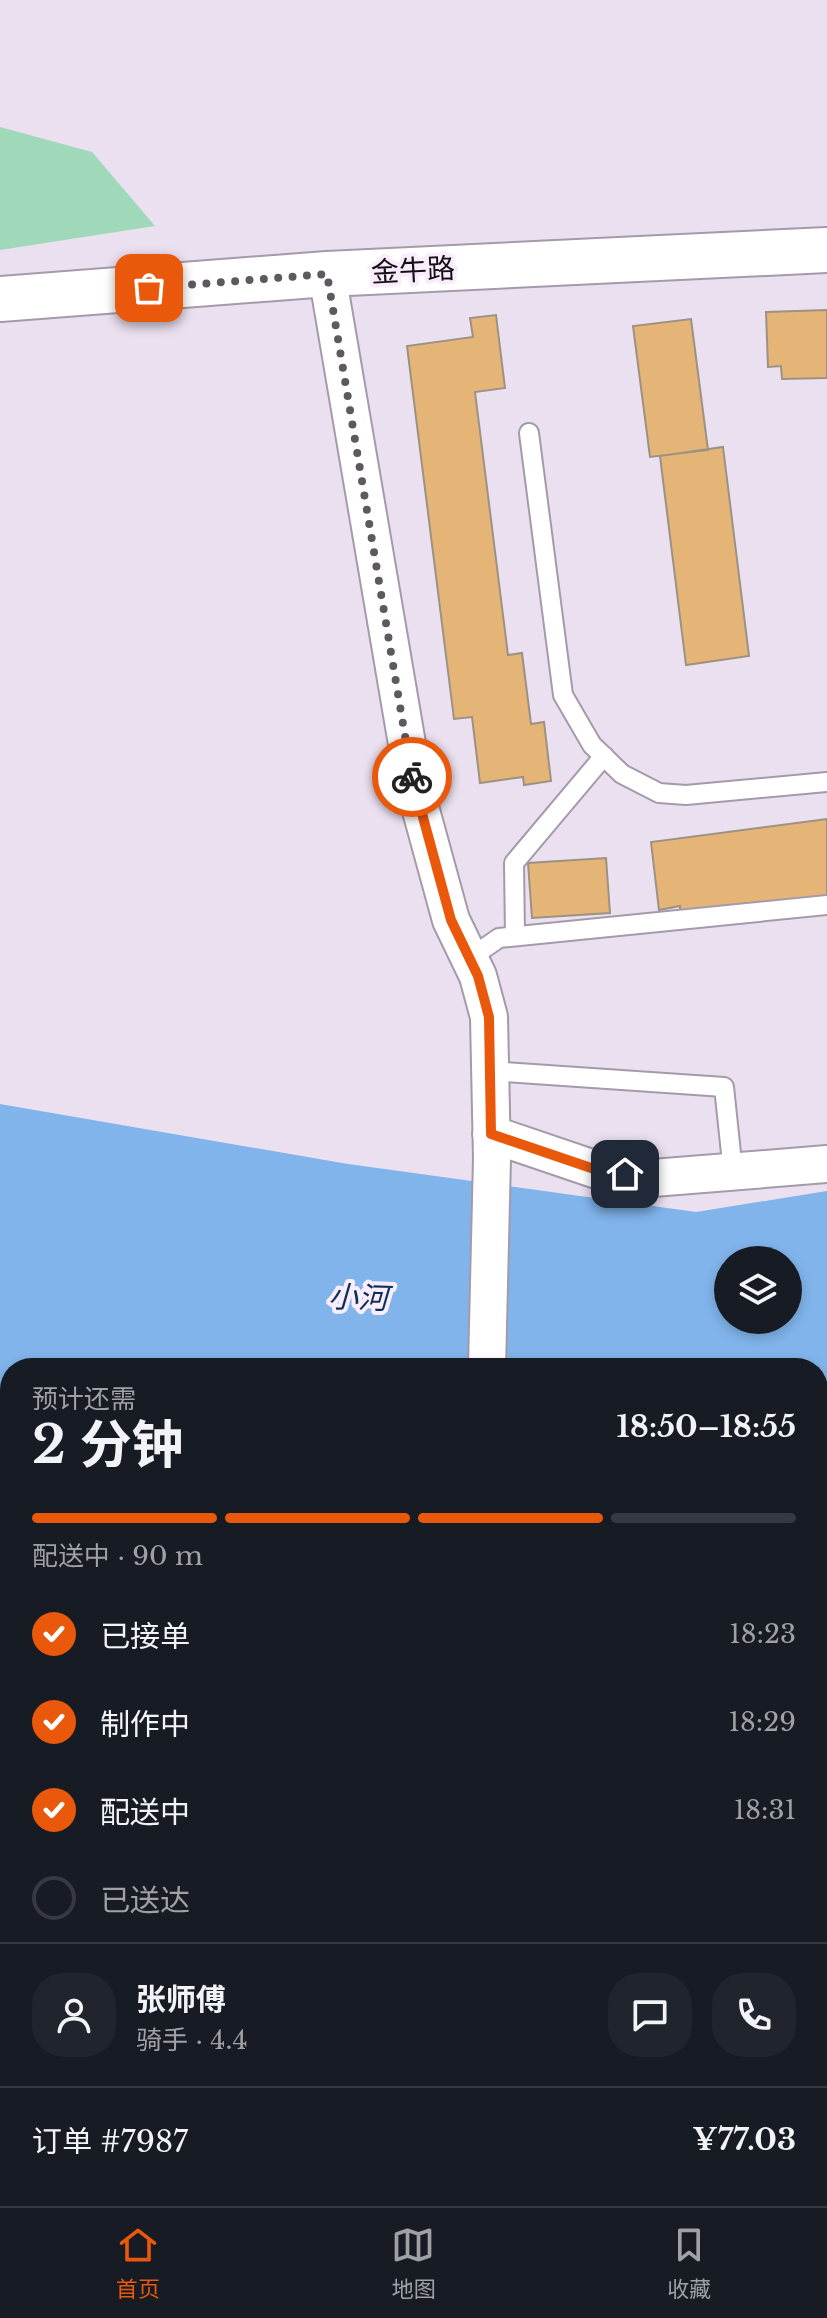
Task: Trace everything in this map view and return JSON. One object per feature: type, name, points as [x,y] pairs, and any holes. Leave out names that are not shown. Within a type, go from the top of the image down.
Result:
[{"type":"main road","name":"金牛路","points":[[0,299],[327,274],[827,250]]},
{"type":"street","points":[[327,274],[414,785],[451,920],[470,958],[489,1017],[491,1146],[487,1358]]},
{"type":"street","points":[[491,1146],[597,1170],[653,1178],[827,1164]]},
{"type":"lane","points":[[529,433],[563,695],[592,745],[622,774],[659,793],[686,795],[827,782]]},
{"type":"lane","points":[[515,936],[514,863],[604,756]]},
{"type":"lane","points":[[470,958],[499,938],[827,905]]},
{"type":"lane","points":[[490,1071],[724,1087],[733,1172]]},
{"type":"green space","points":[[0,127],[92,152],[155,226],[0,250]]},
{"type":"water","name":"小河","points":[[0,1104],[348,1164],[696,1212],[827,1191],[827,1358],[0,1358]]},
{"type":"building","points":[[827,310],[827,378],[782,379],[781,366],[768,367],[766,312]]},
{"type":"building","points":[[496,315],[505,388],[475,392],[508,655],[522,653],[531,724],[544,722],[551,781],[524,785],[523,777],[480,783],[472,717],[454,719],[407,346],[473,337],[470,318]]},
{"type":"building","points":[[691,319],[708,450],[650,457],[633,326]]},
{"type":"building","points":[[723,447],[749,656],[686,665],[660,456]]},
{"type":"building","points":[[827,819],[827,896],[680,915],[680,906],[659,910],[651,842]]},
{"type":"building","points":[[606,858],[610,913],[532,918],[528,863]]},
{"type":"way so far","points":[[149,288],[327,274],[412,777]]},
{"type":"route","points":[[412,777],[451,920],[478,976],[489,1017],[491,1134],[597,1170],[625,1174]]}]
